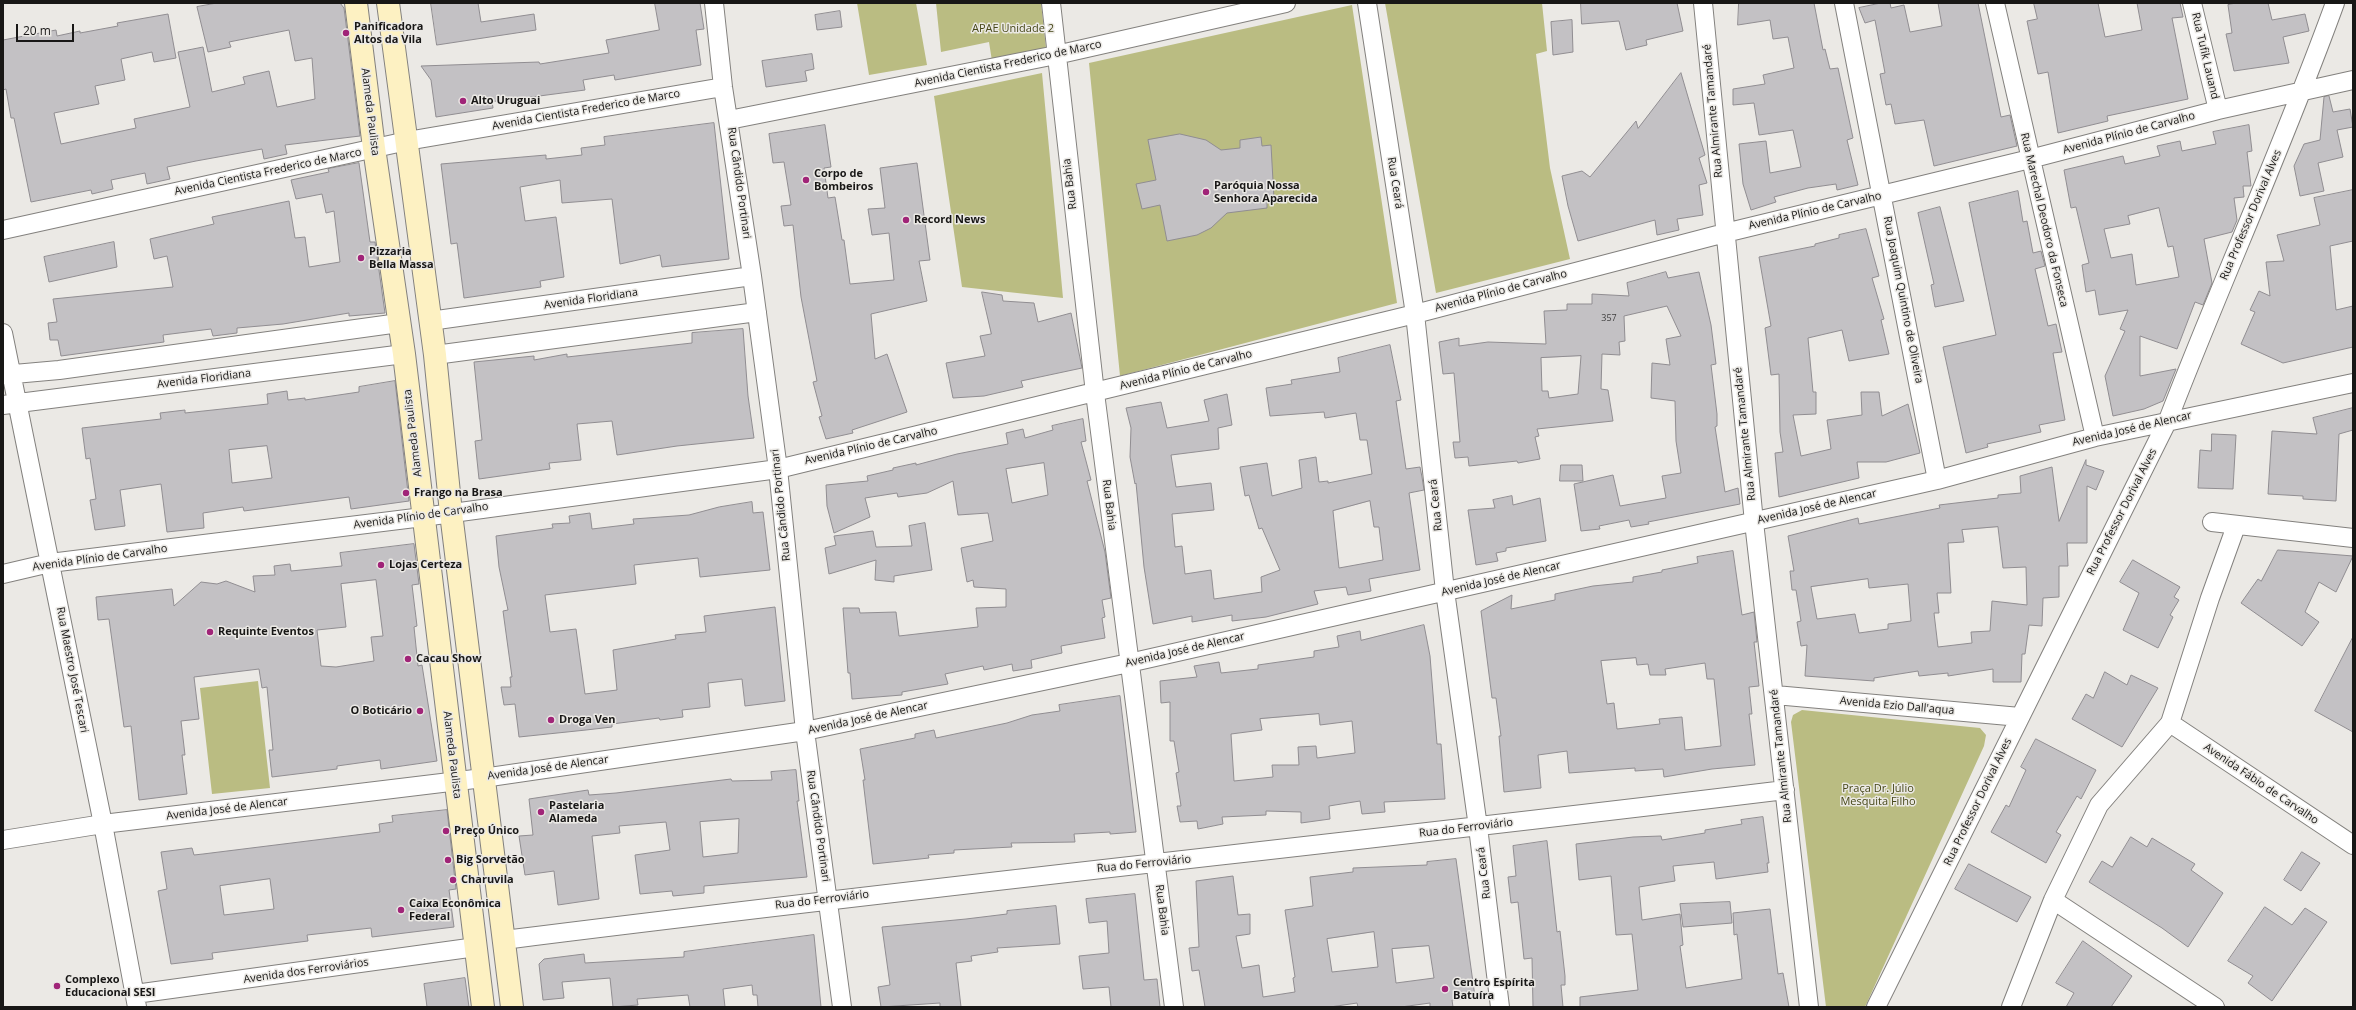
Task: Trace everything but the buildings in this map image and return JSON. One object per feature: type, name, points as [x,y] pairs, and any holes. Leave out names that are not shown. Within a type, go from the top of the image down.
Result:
[{"type":"main road","name":"Alameda Paulista","points":[[356,3],[374,148],[404,354],[483,1007]]},
{"type":"main road","points":[[388,3],[435,355],[451,513],[512,1007]]},
{"type":"street","name":"Rua Cândido Portinari","points":[[714,3],[723,87],[752,276],[778,469],[805,731],[842,1007]]},
{"type":"street","name":"Rua Bahia","points":[[1050,3],[1095,393],[1174,1007]]},
{"type":"street","name":"Avenida Cientista Frederico de Marco","points":[[729,120],[1056,55],[1286,3]]},
{"type":"street","name":"Rua Ceará","points":[[1367,3],[1415,314],[1445,591],[1478,827],[1500,1007]]},
{"type":"street","name":"Rua Almirante Tamandaré","points":[[1703,3],[1754,522],[1775,695],[1809,1007]]},
{"type":"street","name":"Rua Joaquim Quintino de Oliveira","points":[[1844,3],[1937,480]]},
{"type":"street","name":"Rua Marechal Deodoro da Fonseca","points":[[1995,3],[2095,437]]},
{"type":"street","name":"Rua Tufik Lauand","points":[[2192,3],[2218,110]]},
{"type":"street","name":"Rua Professor Dorival Alves","points":[[1876,1007],[2168,420],[2203,329],[2303,90],[2335,3]]},
{"type":"street","name":"Avenida Plínio de Carvalho","points":[[3,574],[50,563],[423,517],[778,469],[1415,314],[1725,233],[2030,159],[2218,110],[2353,80]]},
{"type":"street","name":"Avenida Cientista Frederico de Marco","points":[[3,230],[407,141],[723,87]]},
{"type":"street","name":"Avenida Floridiana","points":[[430,321],[752,276]]},
{"type":"street","points":[[435,355],[757,312]]},
{"type":"street","points":[[7,374],[59,370],[400,323]]},
{"type":"street","name":"Rua Maestro José Tescari","points":[[3,334],[10,403],[50,563],[103,824],[136,1000]]},
{"type":"street","name":"Avenida Floridiana","points":[[10,403],[404,354]]},
{"type":"street","name":"Avenida José de Alencar","points":[[3,840],[103,824],[483,778],[805,731],[1129,663],[1937,480],[2095,437],[2168,420],[2353,383]]},
{"type":"street","points":[[2212,522],[2236,526],[2353,538]]},
{"type":"street","points":[[2011,1007],[2053,900],[2099,805],[2170,723],[2210,598],[2236,526]]},
{"type":"street","name":"Avenida Ezio Dall'aqua","points":[[1775,695],[2020,717]]},
{"type":"street","name":"Avenida Fábio de Carvalho","points":[[2170,723],[2353,845]]},
{"type":"street","name":"Rua do Ferroviário","points":[[504,940],[827,899],[1478,827],[1785,790]]},
{"type":"street","points":[[2053,900],[2215,1007]]},
{"type":"street","name":"Avenida dos Ferroviários","points":[[136,1000],[476,947]]},
{"type":"green space","points":[[857,3],[916,3],[927,65],[869,75]]},
{"type":"green space","name":"APAE Unidade 2","points":[[936,3],[1041,3],[1046,48],[992,61],[989,42],[941,52]]},
{"type":"green space","points":[[1385,3],[1542,3],[1547,51],[1536,54],[1550,168],[1570,259],[1436,293]]},
{"type":"green space","points":[[1352,5],[1397,303],[1120,376],[1089,63]]},
{"type":"green space","points":[[1042,73],[1063,298],[962,287],[934,96]]},
{"type":"green space","points":[[258,681],[270,788],[212,794],[200,688]]},
{"type":"green space","name":"Praça Dr. Júlio Mesquita Filho","points":[[1802,710],[1980,728],[1986,735],[1984,746],[1865,1007],[1826,1007],[1791,722],[1793,715]]},
{"type":"place","name":"Panificadora Altos da Vila","points":[[346,33]]},
{"type":"place","name":"Alto Uruguai","points":[[463,101]]},
{"type":"place","name":"Corpo de Bombeiros","points":[[806,180]]},
{"type":"place","name":"Paróquia Nossa Senhora Aparecida","points":[[1206,192]]},
{"type":"place","name":"Record News","points":[[906,220]]},
{"type":"place","name":"Pizzaria Bella Massa","points":[[361,258]]},
{"type":"place","name":"Frango na Brasa","points":[[406,493]]},
{"type":"place","name":"Lojas Certeza","points":[[381,565]]},
{"type":"place","name":"Requinte Eventos","points":[[210,632]]},
{"type":"place","name":"Cacau Show","points":[[408,659]]},
{"type":"place","name":"O Boticário","points":[[420,711]]},
{"type":"place","name":"Droga Ven","points":[[551,720]]},
{"type":"place","name":"Pastelaria Alameda","points":[[541,812]]},
{"type":"place","name":"Preço Único","points":[[446,831]]},
{"type":"place","name":"Big Sorvetão","points":[[448,860]]},
{"type":"place","name":"Charuvila","points":[[453,880]]},
{"type":"place","name":"Caixa Econômica Federal","points":[[401,910]]},
{"type":"place","name":"Complexo Educacional SESI","points":[[57,986]]},
{"type":"place","name":"Centro Espírita Batuíra","points":[[1445,989]]}]
